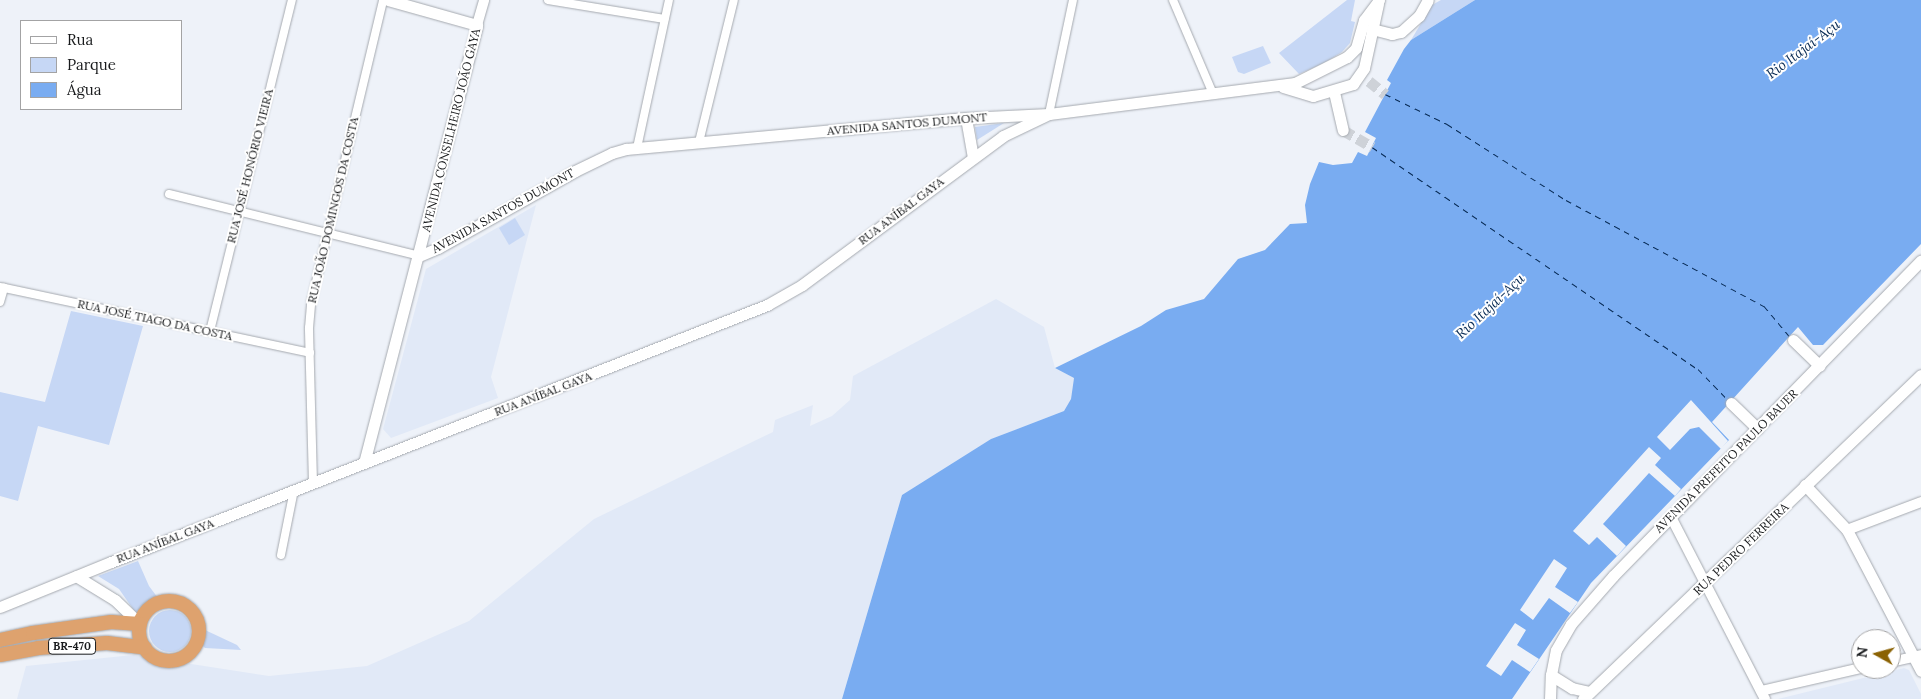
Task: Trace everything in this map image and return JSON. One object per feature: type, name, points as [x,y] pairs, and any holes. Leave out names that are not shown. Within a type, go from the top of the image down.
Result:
[{"type":"highway","points":[[168,601],[175,601],[188,608],[197,620],[199,627],[197,642],[194,648],[178,660],[165,661],[157,658],[145,648],[140,639],[140,624],[150,608],[168,601]]},
{"type":"highway","name":"BR-470","points":[[0,640],[33,633],[111,622],[140,624]]},
{"type":"highway","name":"BR-470","points":[[0,655],[38,648],[107,643],[145,648]]},
{"type":"main road","points":[[388,0],[478,25]]},
{"type":"main road","points":[[1279,86],[1313,96],[1334,92],[1365,77],[1372,29],[1379,0]]},
{"type":"main road","name":"AVENIDA SANTOS DUMONT","points":[[419,256],[438,248],[612,153],[638,148],[966,118],[1049,114],[1295,83],[1347,57],[1356,48],[1364,20],[1379,0]]},
{"type":"main road","points":[[1372,29],[1392,34],[1401,32],[1419,16],[1429,1]]},
{"type":"main road","name":"AVENIDA CONSELHEIRO JOÃO GAYA","points":[[364,463],[478,25]]},
{"type":"main road","points":[[1334,92],[1343,130]]},
{"type":"main road","name":"RUA ANÍBAL GAYA","points":[[0,608],[76,576],[776,300],[802,285],[1003,136],[1049,114]]},
{"type":"main road","points":[[966,118],[973,157]]},
{"type":"main road","name":"AVENIDA PREFEITO PAULO BAUER","points":[[1550,699],[1551,675],[1556,650],[1570,624],[1613,576],[1820,366],[1921,260]]},
{"type":"main road","points":[[1793,340],[1820,366]]},
{"type":"main road","name":"RUA PEDRO FERREIRA","points":[[1551,675],[1586,696],[1921,375]]},
{"type":"main road","points":[[1731,403],[1758,429]]},
{"type":"main road","points":[[1805,486],[1847,530],[1917,656],[1921,671]]},
{"type":"main road","points":[[76,576],[115,600],[140,624]]},
{"type":"street","name":"RUA JOSÉ HONÓRIO VIEIRA","points":[[210,331],[292,0]]},
{"type":"street","name":"RUA JOÃO DOMINGOS DA COSTA","points":[[313,483],[310,353],[311,303],[383,0]]},
{"type":"street","name":"AVENIDA CONSELHEIRO JOÃO GAYA","points":[[478,25],[484,0]]},
{"type":"street","points":[[548,0],[664,19]]},
{"type":"street","points":[[638,148],[669,0]]},
{"type":"street","points":[[699,142],[734,0]]},
{"type":"street","points":[[1049,114],[1073,0]]},
{"type":"street","points":[[1173,0],[1213,94]]},
{"type":"street","points":[[169,194],[419,256]]},
{"type":"street","points":[[0,302],[2,287]]},
{"type":"street","name":"RUA JOSÉ TIAGO DA COSTA","points":[[2,287],[310,353]]},
{"type":"street","points":[[281,555],[294,490]]},
{"type":"street","points":[[1847,530],[1921,502]]},
{"type":"street","points":[[1671,517],[1763,695],[1851,671]]},
{"type":"street","points":[[1901,660],[1917,656]]},
{"type":"shaded area","points":[[536,205],[491,377],[498,398],[391,438],[383,429],[426,269]]},
{"type":"shaded area","points":[[996,299],[1044,327],[1055,368],[1074,378],[1071,399],[1064,411],[991,439],[902,495],[842,699],[17,699],[26,666],[133,655],[269,676],[367,666],[469,621],[594,519],[773,432],[775,420],[813,405],[810,426],[832,416],[850,400],[853,376]]},
{"type":"shaded area","points":[[1901,669],[1909,670],[1921,694],[1921,699],[1778,699],[1859,679],[1901,679]]},
{"type":"green space","points":[[1347,0],[1355,0],[1351,21],[1355,22],[1350,43],[1342,52],[1324,63],[1299,74],[1279,53]]},
{"type":"green space","points":[[1441,0],[1475,0],[1411,40],[1432,5]]},
{"type":"green space","points":[[1263,46],[1271,63],[1244,74],[1238,72],[1232,57]]},
{"type":"green space","points":[[1004,123],[977,140],[975,127]]},
{"type":"green space","points":[[515,218],[525,235],[509,245],[499,228]]},
{"type":"green space","points":[[71,311],[143,326],[109,445],[38,426],[18,501],[0,496],[0,392],[45,402]]},
{"type":"green space","points":[[138,561],[149,586],[158,598],[151,607],[135,612],[119,589],[98,576]]},
{"type":"green space","points":[[170,610],[185,616],[191,631],[185,646],[170,652],[155,646],[149,631],[155,616]]},
{"type":"green space","points":[[205,630],[237,645],[241,650],[205,648],[203,646]]},
{"type":"water","name":"Rio Itajaí-Açu","points":[[1475,0],[1921,0],[1921,244],[1823,345],[1813,345],[1798,327],[1712,422],[1729,440],[1591,583],[1512,699],[842,699],[902,495],[991,439],[1064,411],[1071,399],[1074,378],[1055,368],[1141,326],[1166,310],[1204,299],[1238,259],[1265,250],[1290,224],[1307,223],[1305,205],[1310,184],[1319,162],[1333,165],[1352,163],[1358,152],[1367,156],[1376,138],[1365,132],[1391,83],[1387,80],[1404,49],[1411,40]]},
{"type":"pier","points":[[1691,400],[1728,441],[1721,449],[1699,427],[1690,429],[1670,450],[1657,437]]},
{"type":"pier","points":[[1649,447],[1661,458],[1655,465],[1681,489],[1675,496],[1649,473],[1603,524],[1626,546],[1617,556],[1597,537],[1589,545],[1573,531]]},
{"type":"pier","points":[[1554,559],[1567,568],[1555,587],[1578,602],[1570,613],[1549,598],[1533,620],[1520,610]]},
{"type":"pier","points":[[1515,623],[1526,630],[1517,645],[1539,659],[1530,672],[1512,660],[1501,676],[1486,666]]},
{"type":"ferry route","points":[[1385,94],[1447,124],[1566,200],[1764,306],[1789,336]]},
{"type":"ferry route","points":[[1372,147],[1698,369],[1727,399]]},
{"type":"tunnel","points":[[1369,81],[1385,94]]},
{"type":"tunnel","points":[[1343,130],[1372,147]]}]
